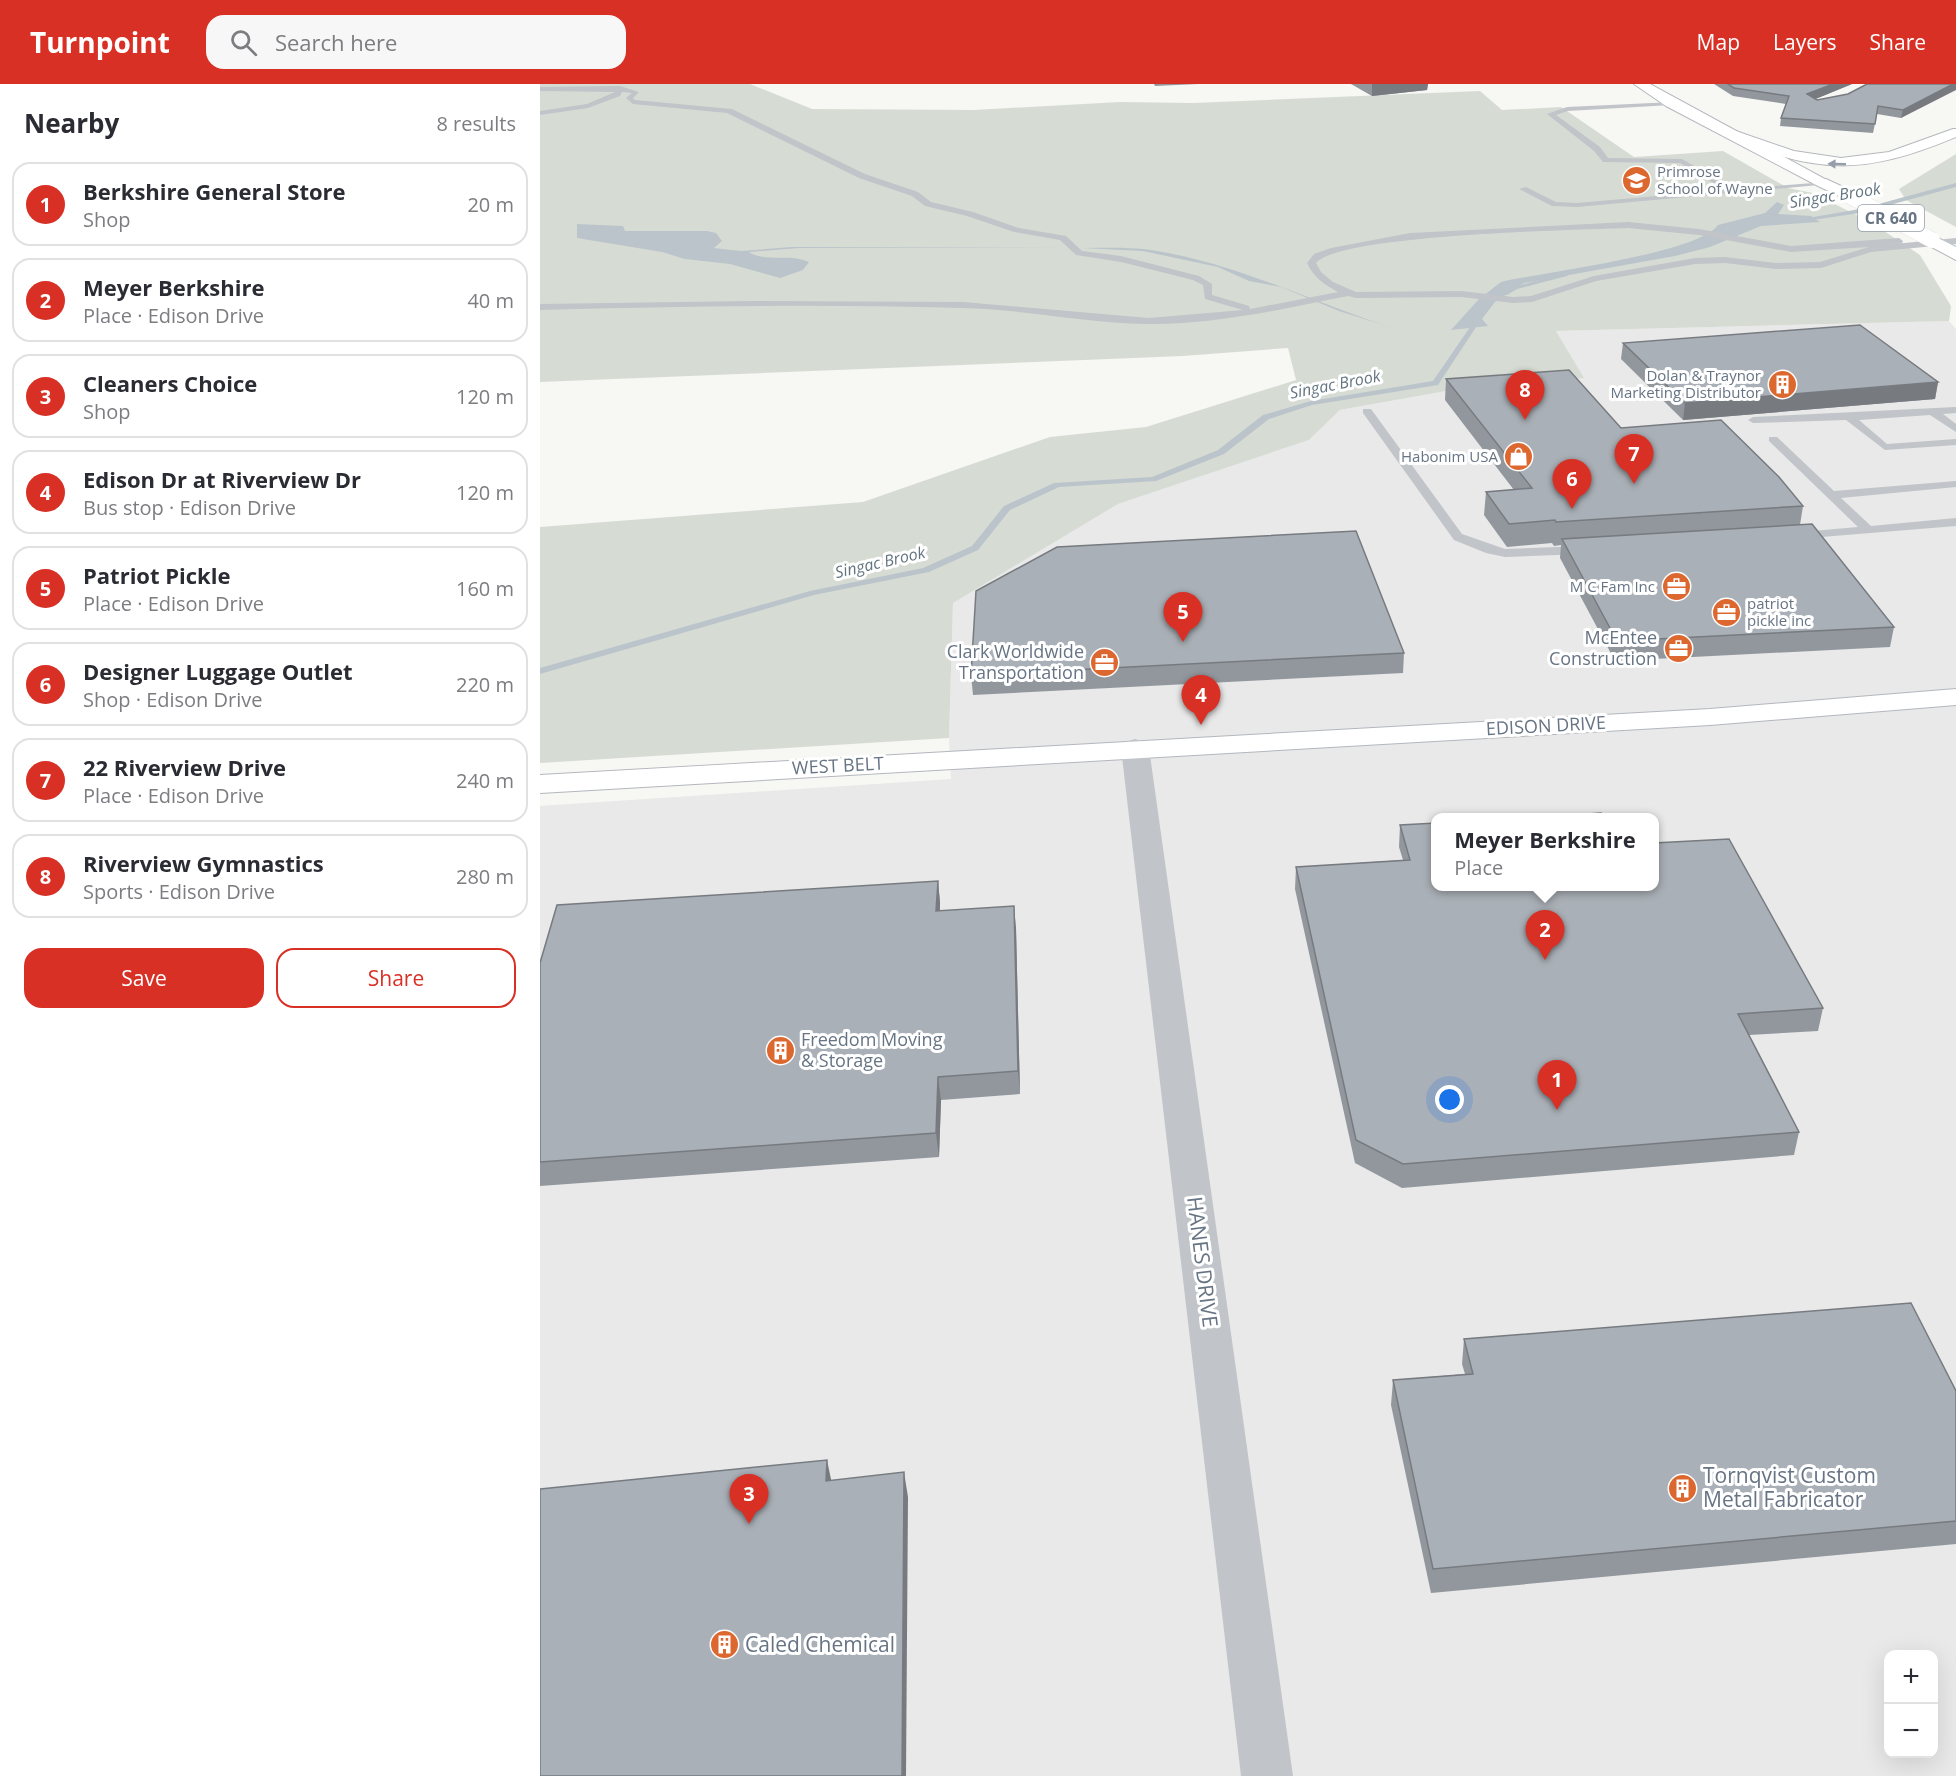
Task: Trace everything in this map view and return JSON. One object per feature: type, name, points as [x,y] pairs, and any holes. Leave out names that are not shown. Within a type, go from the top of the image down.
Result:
[{"type":"main road","points":[[1641,84],[1671,103],[1826,184],[1889,168],[1928,149],[1954,132]]},
{"type":"main road","points":[[1730,133],[1796,159],[1844,165],[1878,160],[1954,132]]},
{"type":"main road","name":"CR 640","points":[[1826,184],[1935,241],[1956,255]]},
{"type":"main road","points":[[1935,241],[1956,248]]},
{"type":"main road","name":"EDISON DRIVE","points":[[1136,748],[1710,717],[1956,697]]},
{"type":"main road","name":"WEST BELT","points":[[540,784],[1136,748]]},
{"type":"street","name":"HANES DRIVE","points":[[1136,748],[1268,1776]]},
{"type":"lane","points":[[618,90],[629,84]]},
{"type":"lane","points":[[540,89],[636,92],[629,98],[633,102],[729,111],[862,176],[915,194],[928,204],[970,214],[1017,230],[1063,238],[1079,253],[1121,259],[1196,278],[1207,284],[1206,294],[1212,299],[1259,310]]},
{"type":"lane","points":[[540,113],[598,104],[618,95],[618,90]]},
{"type":"lane","points":[[1671,103],[1567,109],[1551,114],[1597,149],[1605,160],[1682,161],[1734,192]]},
{"type":"lane","points":[[1523,189],[1555,204],[1566,205],[1826,184]]},
{"type":"lane","points":[[1347,293],[1319,275],[1311,266],[1313,259],[1324,253],[1358,245],[1423,235],[1634,224],[1699,232],[1791,249],[1860,249],[1956,241]]},
{"type":"lane","points":[[540,307],[712,303],[962,305],[1149,321],[1208,317],[1259,310],[1320,296],[1347,293],[1373,296],[1473,294],[1504,299],[1532,299],[1615,274],[1716,259],[1747,252],[1742,241]]},
{"type":"lane","points":[[1716,259],[1776,266],[1813,266],[1847,259],[1860,249],[1899,241]]},
{"type":"lane","points":[[1753,420],[1956,410]]},
{"type":"lane","points":[[1367,411],[1458,537],[1479,548],[1504,555],[1599,549]]},
{"type":"lane","points":[[1933,412],[1956,429]]},
{"type":"lane","points":[[1849,417],[1885,447],[1956,442]]},
{"type":"lane","points":[[1773,439],[1868,530]]},
{"type":"lane","points":[[1831,495],[1956,484]]},
{"type":"lane","points":[[1787,537],[1956,522]]},
{"type":"shaded area","points":[[540,84],[750,84],[812,109],[974,110],[1120,102],[1193,103],[1480,91],[1502,110],[1561,107],[1634,157],[1723,151],[1788,188],[1813,193],[1872,223],[1920,255],[1951,306],[1949,321],[1556,331],[1584,378],[1463,388],[1340,410],[1309,440],[1118,504],[953,603],[949,738],[540,763],[540,527],[863,502],[1050,437],[1146,427],[1296,380],[1288,348],[1183,356],[540,382]]},
{"type":"shaded area","points":[[1956,154],[1956,227],[1906,200],[1899,189]]},
{"type":"shaded area","points":[[1777,202],[1784,205],[1778,214],[1811,216],[1820,222],[1761,226],[1710,247],[1675,256],[1524,283],[1495,302],[1482,319],[1488,326],[1451,330],[1479,299],[1501,282],[1617,261],[1681,245],[1704,235],[1718,225],[1765,213]]},
{"type":"shaded area","points":[[577,224],[623,226],[625,231],[707,231],[716,233],[722,241],[714,248],[741,251],[792,247],[1063,248],[799,248],[749,252],[763,257],[794,258],[809,262],[803,270],[780,278],[730,264],[685,259],[662,252],[577,238]]},
{"type":"shaded area","points":[[1082,248],[1143,249],[1183,256],[1214,264],[1280,287],[1249,281],[1218,267],[1143,251]]},
{"type":"shaded area","points":[[1288,290],[1396,329],[1339,311]]},
{"type":"shaded area","points":[[1949,321],[1956,329],[1956,1776],[540,1776],[540,806],[951,779],[949,738],[953,603],[1118,504],[1309,440],[1340,410],[1463,388],[1583,378],[1556,331]]},
{"type":"building","points":[[1728,84],[1833,84],[1807,94],[1817,100],[1848,94],[1867,84],[1953,84],[1903,110],[1878,106],[1875,124],[1781,118],[1789,96],[1734,88]]},
{"type":"building","name":"Dolan & Traynor Marketing Distributor","points":[[1860,325],[1938,382],[1685,403],[1623,343]]},
{"type":"building","points":[[1569,370],[1621,428],[1721,420],[1779,477],[1803,506],[1509,524],[1486,492],[1532,488],[1446,379]]},
{"type":"building","points":[[1812,524],[1894,627],[1617,641],[1562,539]]},
{"type":"building","points":[[1356,531],[1404,653],[971,675],[976,591],[1057,547]]},
{"type":"building","points":[[1431,823],[1431,891],[1659,891],[1659,843],[1729,839],[1823,1008],[1738,1014],[1799,1132],[1403,1164],[1356,1140],[1296,867],[1410,860],[1400,825]]},
{"type":"building","name":"Freedom Moving & Storage","points":[[938,881],[936,911],[1014,906],[1018,1071],[938,1077],[936,1133],[540,1162],[540,963],[557,905]]},
{"type":"building","name":"Tornqvist Custom Metal Fabricator","points":[[1911,1303],[1956,1391],[1956,1521],[1433,1569],[1393,1380],[1473,1374],[1464,1339]]},
{"type":"building","name":"Caled Chemical","points":[[827,1460],[826,1481],[904,1472],[902,1776],[540,1776],[540,1489]]},
{"type":"waterway","name":"Singac Brook","points":[[1799,220],[1860,211],[1956,185]]},
{"type":"waterway","name":"Singac Brook","points":[[1505,294],[1515,288],[1565,275]]},
{"type":"waterway","name":"Singac Brook","points":[[540,671],[813,593],[926,570],[975,548],[1007,508],[1057,485],[1153,479],[1221,452],[1266,417],[1311,403],[1435,383],[1481,315]]},
{"type":"place","name":"Primrose School of Wayne","points":[[1636,181]]},
{"type":"place","name":"Dolan & Traynor Marketing Distributor","points":[[1782,385]]},
{"type":"place","name":"Riverview Gymnastics","points":[[1525,420]]},
{"type":"place","name":"Habonim USA","points":[[1519,457]]},
{"type":"place","name":"22 Riverview Drive","points":[[1634,484]]},
{"type":"place","name":"Designer Luggage Outlet","points":[[1572,509]]},
{"type":"place","name":"M C Fam Inc","points":[[1676,587]]},
{"type":"place","name":"patriot pickle inc","points":[[1726,613]]},
{"type":"place","name":"Patriot Pickle","points":[[1183,642]]},
{"type":"place","name":"McEntee Construction","points":[[1678,648]]},
{"type":"place","name":"Clark Worldwide Transportation","points":[[1105,662]]},
{"type":"place","name":"Edison Dr at Riverview Dr","points":[[1201,725]]},
{"type":"place","name":"Meyer Berkshire","points":[[1545,960]]},
{"type":"place","name":"Freedom Moving & Storage","points":[[780,1050]]},
{"type":"place","name":"Berkshire General Store","points":[[1557,1110]]},
{"type":"place","name":"Tornqvist Custom Metal Fabricator","points":[[1682,1488]]},
{"type":"place","name":"Cleaners Choice","points":[[749,1524]]},
{"type":"place","name":"Caled Chemical","points":[[724,1645]]}]
